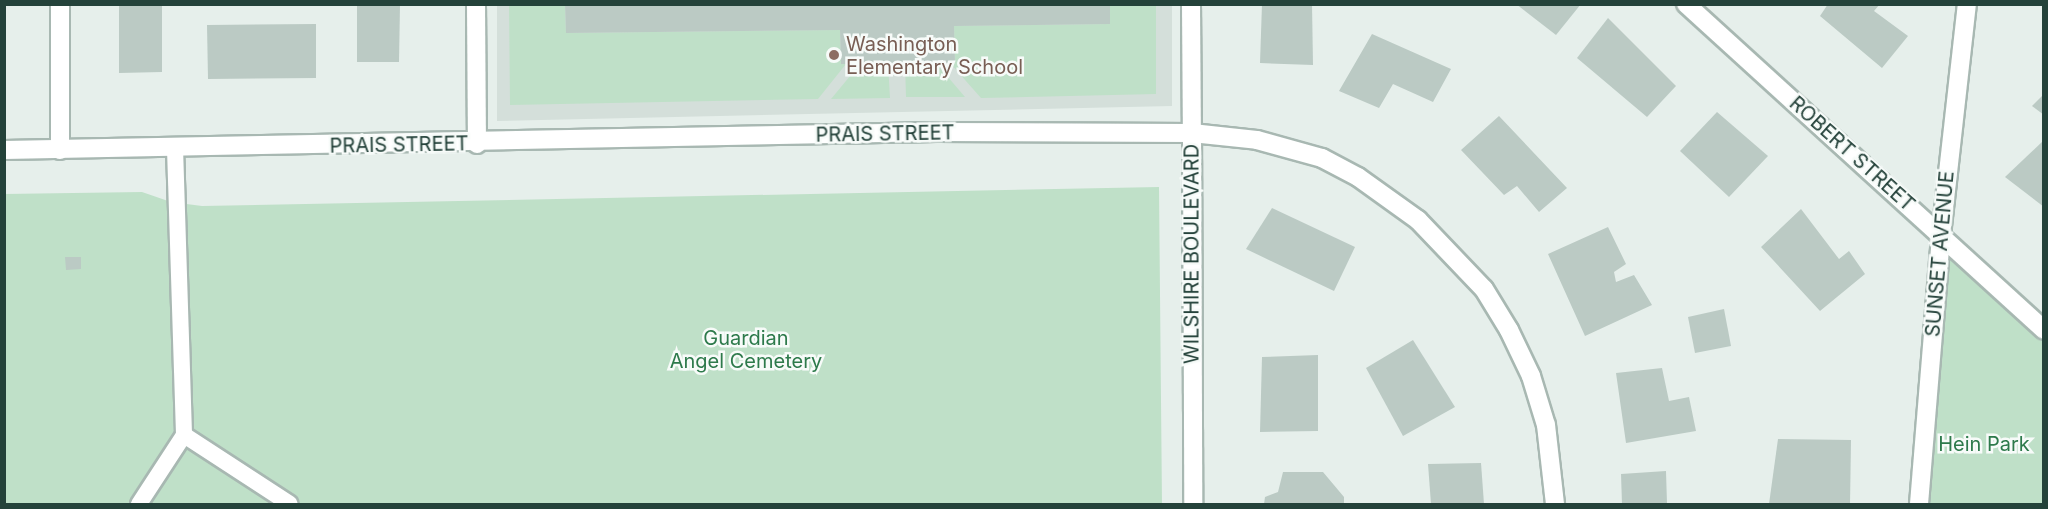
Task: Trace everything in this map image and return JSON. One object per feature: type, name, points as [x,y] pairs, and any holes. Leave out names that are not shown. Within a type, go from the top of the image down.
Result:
[{"type":"street","points":[[60,4],[60,150]]},
{"type":"street","points":[[476,4],[477,144]]},
{"type":"street","name":"WILSHIRE BOULEVARD","points":[[1191,4],[1193,504]]},
{"type":"street","name":"ROBERT STREET","points":[[1686,4],[2043,330]]},
{"type":"street","name":"SUNSET AVENUE","points":[[1918,504],[1941,235],[1967,4]]},
{"type":"street","name":"PRAIS STREET","points":[[4,150],[477,144],[936,132],[1229,134],[1322,158],[1390,198],[1454,254],[1484,289],[1509,330],[1531,376],[1546,425],[1555,504]]},
{"type":"lane","points":[[139,504],[184,435],[175,148]]},
{"type":"lane","points":[[184,435],[290,504]]},
{"type":"shaded area","name":"Washington Elementary School","points":[[497,5],[1172,5],[1172,106],[497,121]]},
{"type":"green space","points":[[509,5],[565,5],[566,33],[840,30],[841,64],[846,64],[818,99],[510,105]]},
{"type":"green space","points":[[1110,5],[1156,5],[1156,94],[981,98],[950,63],[955,63],[954,26],[1110,24]]},
{"type":"green space","points":[[936,63],[965,97],[906,97],[905,64]]},
{"type":"green space","points":[[860,64],[888,64],[890,98],[831,99]]},
{"type":"green space","name":"Guardian Angel Cemetery","points":[[1159,187],[1162,504],[5,504],[4,194],[142,192],[171,202],[202,206]]},
{"type":"green space","name":"Hein Park","points":[[1941,235],[2043,327],[2043,504],[1919,504]]},
{"type":"building","points":[[565,4],[1110,4],[1110,24],[954,26],[955,63],[841,64],[840,30],[566,33]]},
{"type":"building","points":[[1262,4],[1312,4],[1313,65],[1260,63]]},
{"type":"building","points":[[1516,4],[1581,4],[1556,35]]},
{"type":"building","points":[[1828,4],[1880,4],[1874,11],[1908,36],[1882,68],[1820,16]]},
{"type":"building","points":[[119,5],[162,5],[162,72],[119,73]]},
{"type":"building","points":[[357,5],[400,5],[399,62],[357,62]]},
{"type":"building","points":[[1608,18],[1676,86],[1647,117],[1577,58]]},
{"type":"building","points":[[316,24],[316,78],[208,79],[207,25]]},
{"type":"building","points":[[1372,34],[1451,69],[1433,102],[1393,84],[1379,108],[1339,91]]},
{"type":"building","points":[[2044,94],[2044,115],[2032,106]]},
{"type":"building","points":[[1717,112],[1768,156],[1729,197],[1680,151]]},
{"type":"building","points":[[1499,116],[1567,188],[1539,212],[1517,186],[1504,195],[1461,150]]},
{"type":"building","points":[[2044,140],[2044,207],[2005,177]]},
{"type":"building","points":[[1272,208],[1355,247],[1334,291],[1246,249]]},
{"type":"building","points":[[1801,209],[1839,259],[1849,251],[1865,274],[1820,311],[1761,247]]},
{"type":"building","points":[[1608,227],[1626,264],[1614,272],[1616,282],[1634,275],[1652,305],[1585,336],[1548,254]]},
{"type":"building","points":[[65,257],[81,257],[81,269],[66,270]]},
{"type":"building","points":[[1724,309],[1731,346],[1695,353],[1688,317]]},
{"type":"building","points":[[1413,340],[1455,407],[1403,436],[1366,368]]},
{"type":"building","points":[[1318,355],[1318,431],[1260,432],[1262,357]]},
{"type":"building","points":[[1662,368],[1669,401],[1689,397],[1696,431],[1626,443],[1616,373]]},
{"type":"building","points":[[1778,439],[1851,440],[1850,504],[1769,504]]},
{"type":"building","points":[[1481,463],[1484,504],[1431,504],[1428,464]]},
{"type":"building","points":[[1666,471],[1667,504],[1622,504],[1621,474]]},
{"type":"building","points":[[1283,472],[1323,472],[1344,497],[1344,504],[1264,504],[1265,497],[1278,492]]},
{"type":"place","name":"Washington Elementary School","points":[[834,55]]}]
